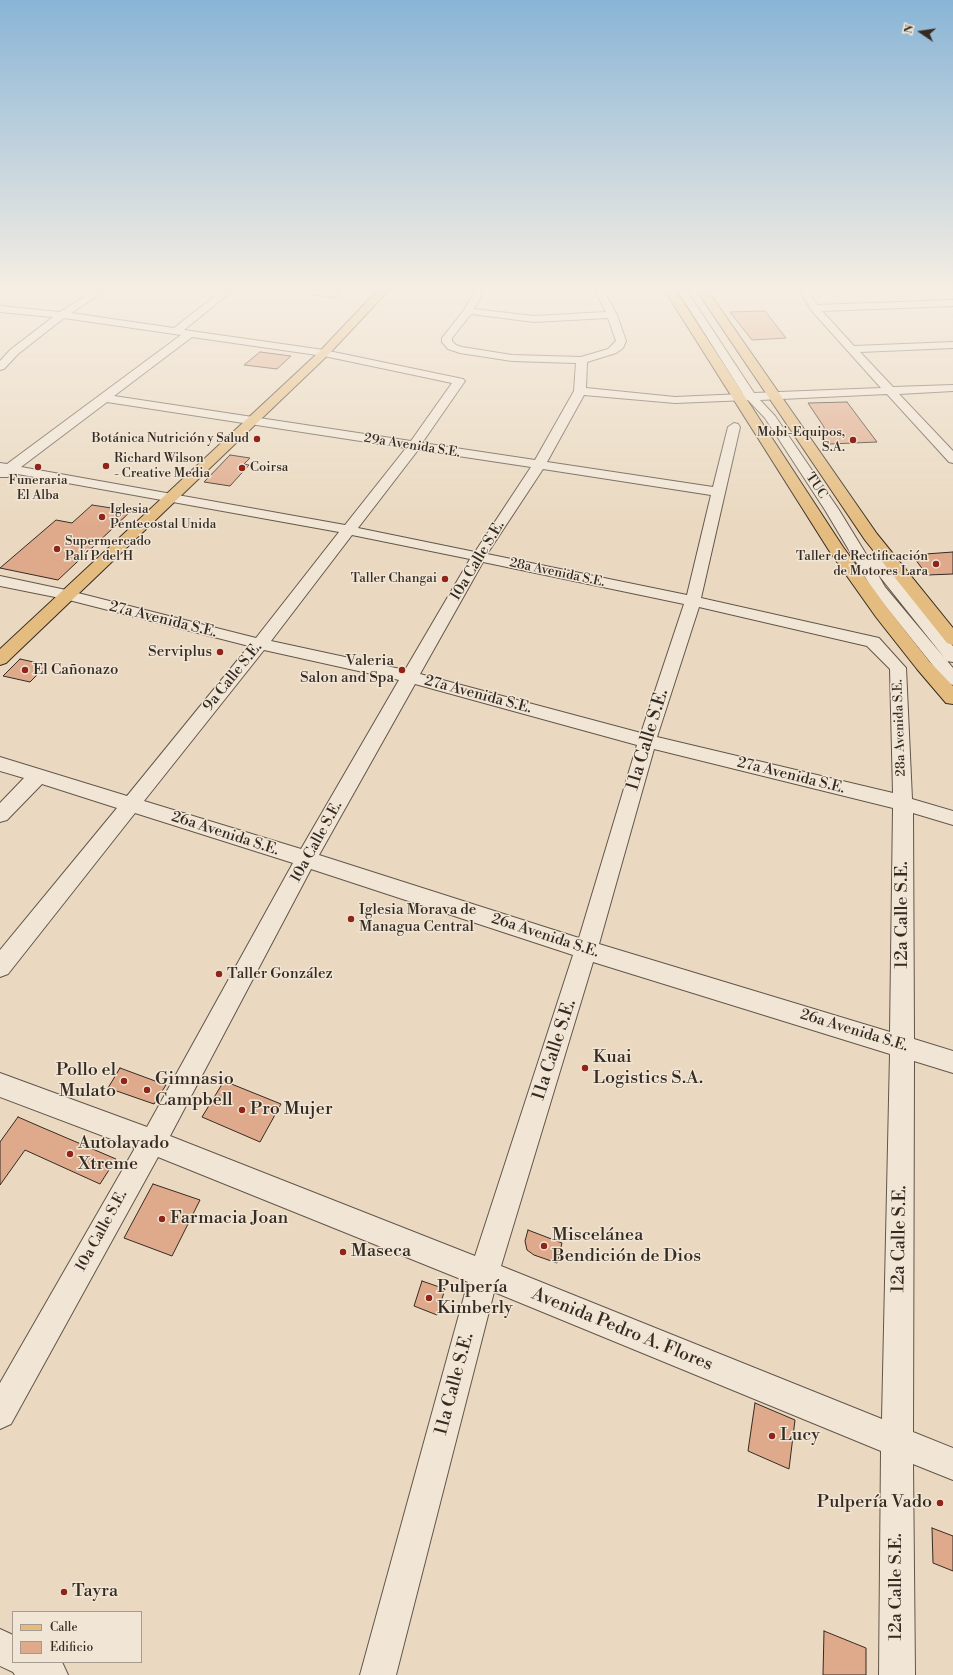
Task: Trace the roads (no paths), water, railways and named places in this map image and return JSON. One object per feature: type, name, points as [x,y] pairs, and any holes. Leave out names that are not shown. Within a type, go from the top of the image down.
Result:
[{"type":"main road","points":[[0,659],[66,595],[172,498],[307,369]]},
{"type":"main road","points":[[729,369],[750,397],[836,549],[882,613],[923,665],[953,698]]},
{"type":"main road","points":[[756,369],[871,538],[953,639]]},
{"type":"street","points":[[3,471],[106,398],[143,369]]},
{"type":"street","name":"9a Calle S.E.","points":[[0,967],[260,644],[414,446],[459,381],[402,369]]},
{"type":"street","name":"10a Calle S.E.","points":[[0,1413],[185,1085],[306,859],[479,556],[539,465],[580,391],[581,369]]},
{"type":"street","name":"TUC","points":[[732,369],[750,397],[769,416],[832,510],[878,589],[953,679]]},
{"type":"street","name":"TUC","points":[[734,369],[750,397],[766,403],[836,507],[883,572],[953,657]]},
{"type":"street","points":[[871,369],[953,459]]},
{"type":"street","points":[[580,391],[676,400],[953,388]]},
{"type":"street","name":"29a Avenida S.E.","points":[[106,398],[718,492]]},
{"type":"street","name":"11a Calle S.E.","points":[[378,1675],[484,1274],[586,950],[647,741],[693,601],[734,427]]},
{"type":"street","name":"28a Avenida S.E.","points":[[3,471],[172,498],[349,530],[693,601],[873,642],[882,648],[898,668],[901,713],[903,803]]},
{"type":"street","name":"27a Avenida S.E.","points":[[0,581],[66,595],[260,644],[410,677],[647,741],[903,803],[953,818]]},
{"type":"street","name":"26a Avenida S.E.","points":[[0,764],[306,859],[586,950],[953,1062]]},
{"type":"street","points":[[0,815],[38,776]]},
{"type":"street","name":"12a Calle S.E.","points":[[897,1675],[897,1443],[902,1046],[903,803]]},
{"type":"street","name":"Avenida Pedro A. Flores","points":[[0,1085],[152,1142],[484,1274],[897,1443],[953,1464]]},
{"type":"street","points":[[0,1647],[12,1653]]},
{"type":"street","points":[[29,1663],[50,1675]]},
{"type":"place","name":"Botánica Nutrición y Salud","points":[[257,439]]},
{"type":"place","name":"Mobi-Equipos, S.A.","points":[[853,440]]},
{"type":"place","name":"Richard Wilson - Creative Media","points":[[106,466]]},
{"type":"place","name":"Funeraria El Alba","points":[[38,467]]},
{"type":"place","name":"Coirsa","points":[[242,468]]},
{"type":"place","name":"Iglesia Pentecostal Unida","points":[[102,517]]},
{"type":"place","name":"Supermercado Palí P del H","points":[[57,549]]},
{"type":"place","name":"Taller de Rectificación de Motores Lara","points":[[936,564]]},
{"type":"place","name":"Taller Changai","points":[[445,579]]},
{"type":"place","name":"Serviplus","points":[[220,652]]},
{"type":"place","name":"El Cañonazo","points":[[25,670]]},
{"type":"place","name":"Valeria Salon and Spa","points":[[402,670]]},
{"type":"place","name":"Iglesia Morava de Managua Central","points":[[351,919]]},
{"type":"place","name":"Taller González","points":[[219,974]]},
{"type":"place","name":"Kuai Logistics S.A.","points":[[585,1068]]},
{"type":"place","name":"Pollo el Mulato","points":[[124,1081]]},
{"type":"place","name":"Gimnasio Campbell","points":[[147,1090]]},
{"type":"place","name":"Pro Mujer","points":[[242,1110]]},
{"type":"place","name":"Autolavado Xtreme","points":[[70,1154]]},
{"type":"place","name":"Farmacia Joan","points":[[162,1219]]},
{"type":"place","name":"Miscelánea Bendición de Dios","points":[[544,1246]]},
{"type":"place","name":"Maseca","points":[[343,1252]]},
{"type":"place","name":"Pulpería Kimberly","points":[[429,1298]]},
{"type":"place","name":"Lucy","points":[[772,1436]]},
{"type":"place","name":"Pulpería Vado","points":[[940,1503]]},
{"type":"place","name":"Tayra","points":[[64,1592]]}]
